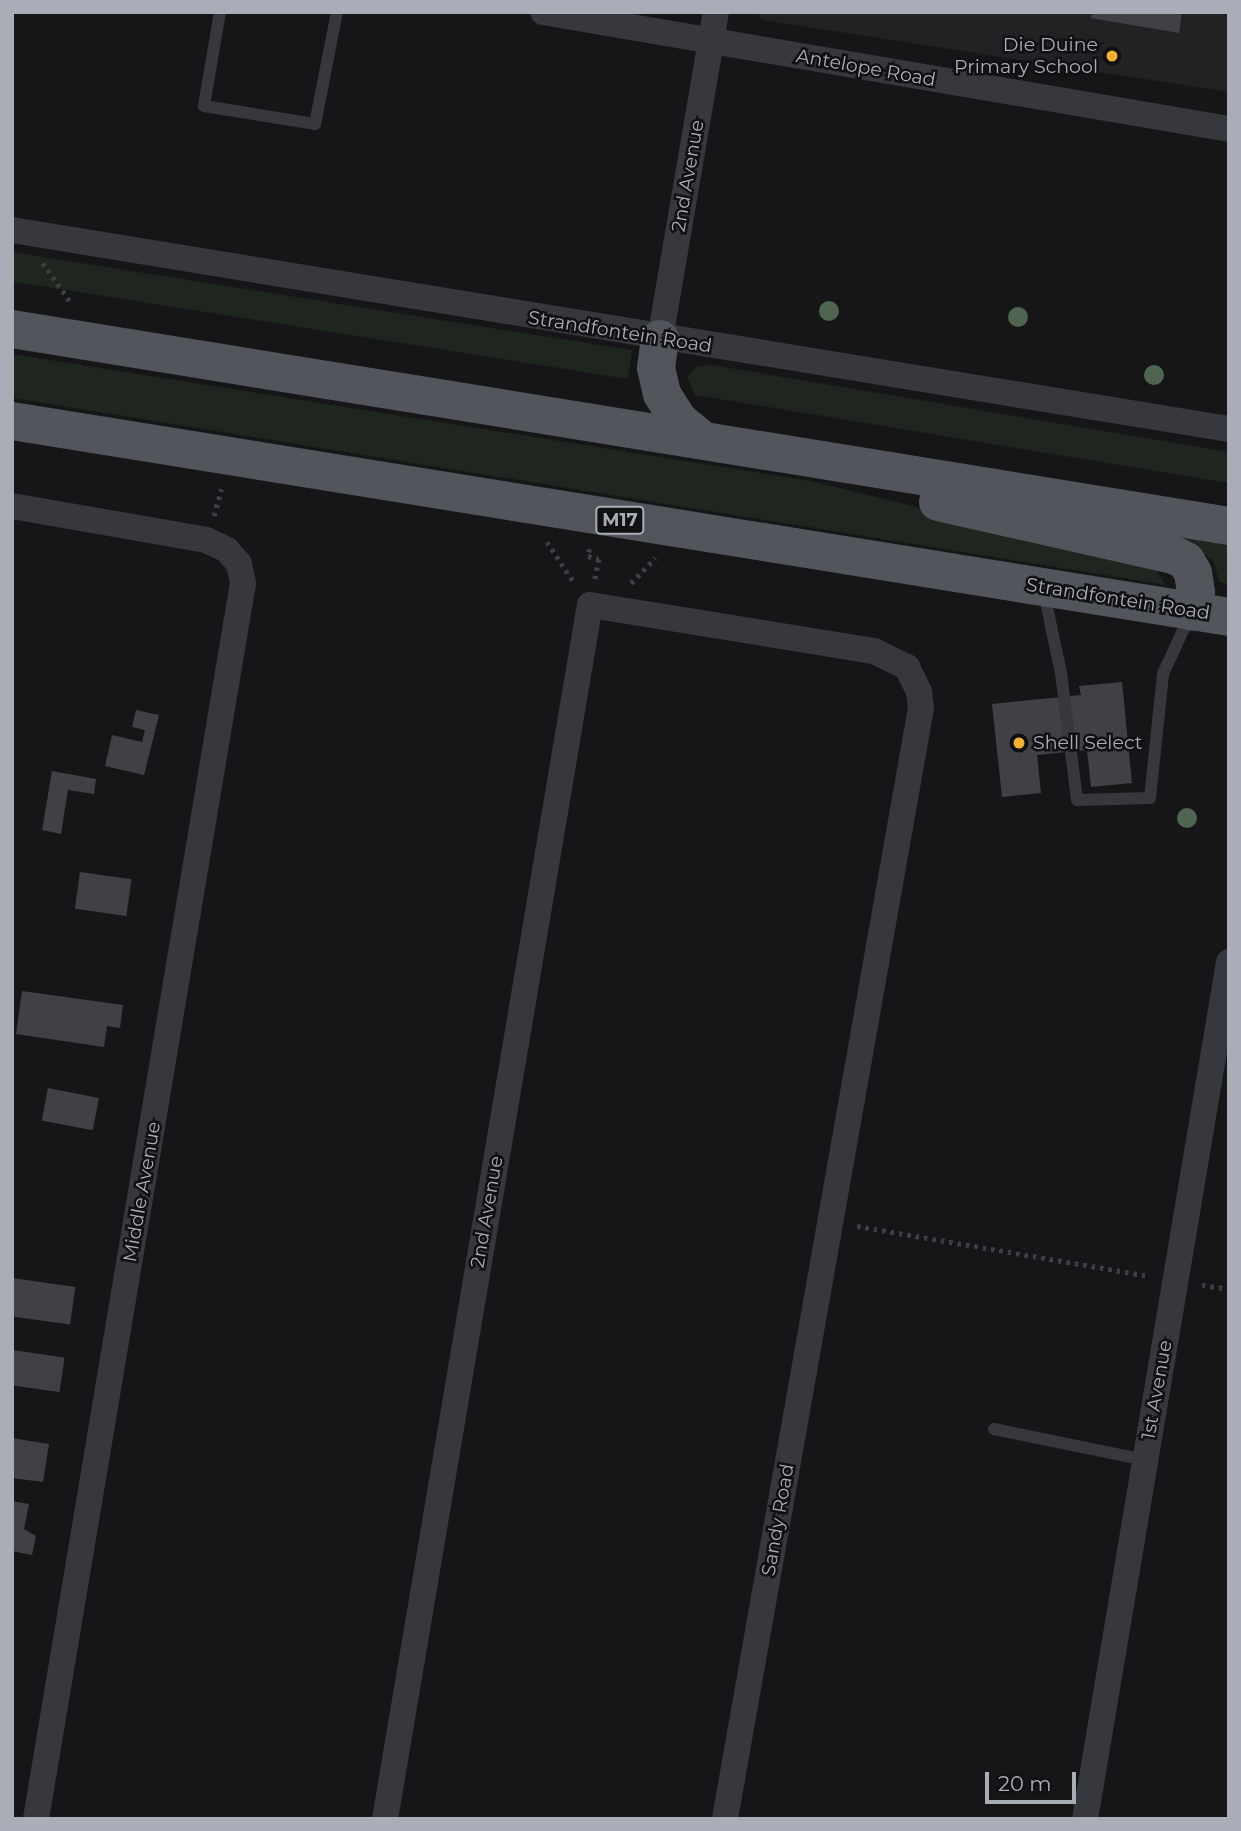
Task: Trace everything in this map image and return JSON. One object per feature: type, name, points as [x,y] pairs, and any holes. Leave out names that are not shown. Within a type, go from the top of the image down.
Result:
[{"type":"main road","points":[[12,330],[1229,526]]},
{"type":"main road","points":[[660,339],[656,368],[662,394],[678,419],[704,441]]},
{"type":"main road","name":"Strandfontein Road","points":[[12,421],[1229,617]]},
{"type":"main road","points":[[758,450],[950,506],[1174,555],[1185,561],[1193,573],[1196,592],[1192,612]]},
{"type":"street","name":"Antelope Road","points":[[543,12],[1229,129]]},
{"type":"street","name":"2nd Avenue","points":[[660,339],[716,12]]},
{"type":"street","name":"Strandfontein Road","points":[[12,230],[660,339],[1229,429]]},
{"type":"street","name":"Middle Avenue","points":[[12,506],[206,540],[228,550],[239,564],[242,606],[36,1819]]},
{"type":"street","name":"2nd Avenue","points":[[385,1819],[590,605]]},
{"type":"street","name":"Sandy Road","points":[[590,605],[874,651],[906,667],[919,692],[918,722],[725,1819]]},
{"type":"street","name":"1st Avenue","points":[[1085,1819],[1229,962]]},
{"type":"lane","points":[[219,12],[204,106],[315,124],[337,12]]},
{"type":"lane","points":[[1042,587],[1061,673],[1077,800],[1150,799],[1163,674],[1192,612]]},
{"type":"lane","points":[[994,1429],[1145,1460]]},
{"type":"path","points":[[41,235],[40,258],[76,308]]},
{"type":"path","points":[[546,541],[590,605]]},
{"type":"path","points":[[590,548],[588,556],[599,559],[590,605]]},
{"type":"path","points":[[831,1221],[1229,1289]]},
{"type":"shaded area","name":"Die Duine Primary School","points":[[757,12],[1229,12],[1229,92],[762,20]]},
{"type":"shaded area","points":[[12,252],[632,350],[628,379],[12,281]]},
{"type":"shaded area","points":[[12,354],[811,481],[1152,565],[1166,585],[12,398]]},
{"type":"shaded area","points":[[712,365],[1229,452],[1229,483],[695,395],[687,377],[696,367]]},
{"type":"shaded area","points":[[1168,529],[1229,540],[1229,584],[1219,582],[1213,560]]},
{"type":"building","points":[[1092,12],[1182,12],[1179,33],[1091,18]]},
{"type":"building","points":[[1122,682],[1132,783],[1091,787],[1087,750],[1037,755],[1041,793],[1002,797],[992,704],[1081,695],[1079,686]]},
{"type":"building","points":[[136,710],[159,715],[144,775],[105,766],[112,735],[142,742],[145,730],[132,727]]},
{"type":"building","points":[[52,771],[96,779],[94,794],[68,790],[61,834],[42,830]]},
{"type":"building","points":[[80,872],[131,879],[126,916],[75,909]]},
{"type":"building","points":[[22,991],[123,1005],[120,1028],[107,1026],[104,1047],[16,1034]]},
{"type":"building","points":[[48,1088],[99,1098],[93,1130],[42,1120]]},
{"type":"building","points":[[12,1278],[75,1287],[70,1325],[12,1316]]},
{"type":"building","points":[[12,1350],[64,1357],[60,1392],[12,1385]]},
{"type":"building","points":[[12,1438],[49,1444],[43,1482],[12,1478]]},
{"type":"building","points":[[12,1501],[29,1504],[24,1529],[36,1536],[32,1555],[12,1551]]},
{"type":"place","name":"Die Duine Primary School","points":[[1112,56]]},
{"type":"place","name":"Shell Select","points":[[1019,743]]}]
